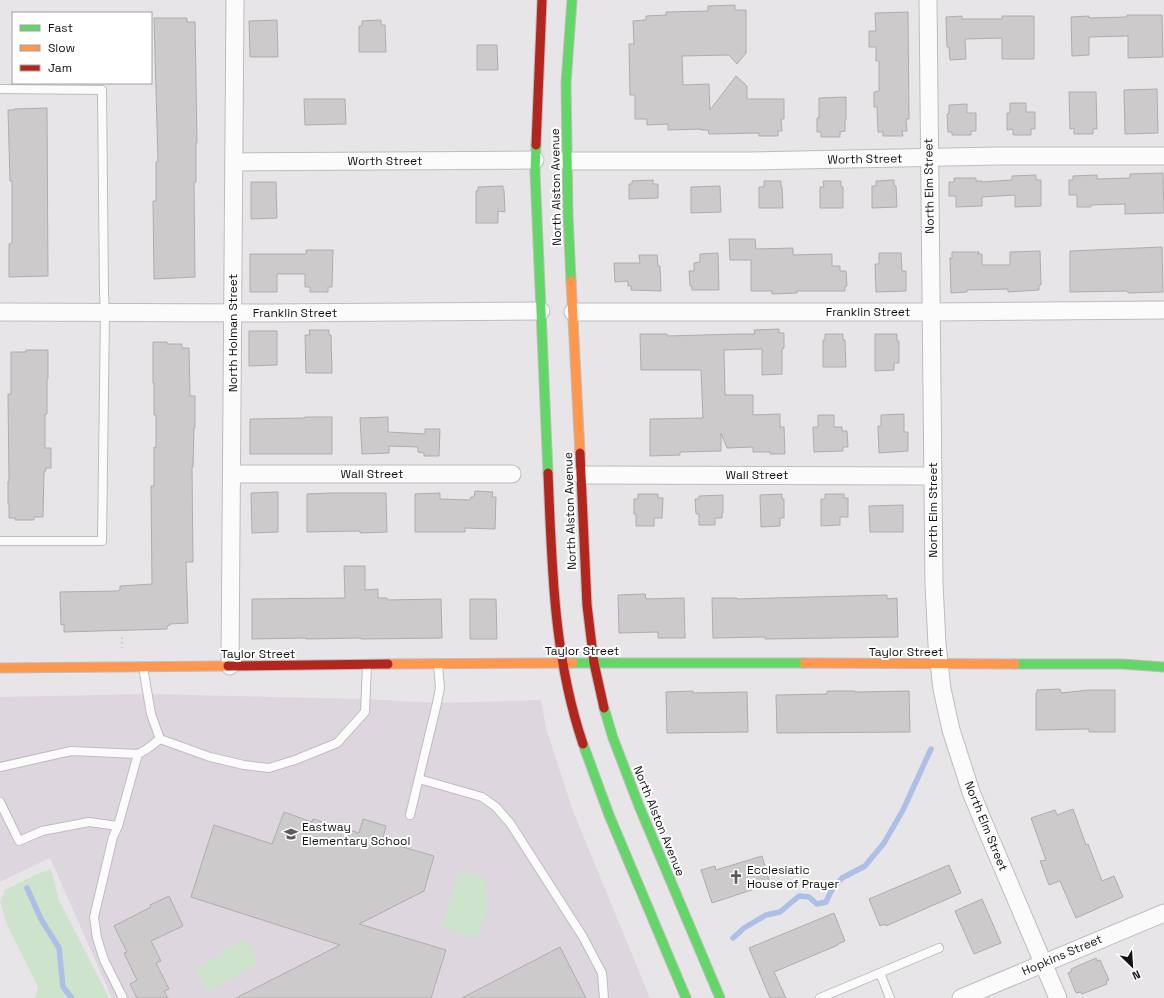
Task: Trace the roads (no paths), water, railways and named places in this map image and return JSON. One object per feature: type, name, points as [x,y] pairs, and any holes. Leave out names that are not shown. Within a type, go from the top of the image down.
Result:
[{"type":"main road","name":"North Alston Avenue","points":[[542,0],[536,95],[535,160],[552,565],[562,664],[575,719],[593,776],[686,998]]},
{"type":"main road","name":"North Alston Avenue","points":[[572,0],[566,83],[568,233],[581,475],[584,568],[594,663],[601,699],[620,759],[720,998]]},
{"type":"main road","name":"Taylor Street","points":[[0,668],[594,663],[1122,664],[1164,667]]},
{"type":"street","name":"North Holman Street","points":[[230,666],[235,0]]},
{"type":"street","name":"North Elm Street","points":[[928,0],[934,584],[942,689],[948,719],[971,792],[1058,998]]},
{"type":"street","name":"Worth Street","points":[[566,161],[751,161],[1164,156]]},
{"type":"street","name":"Worth Street","points":[[234,162],[535,160]]},
{"type":"street","name":"Franklin Street","points":[[573,312],[931,312],[1164,310]]},
{"type":"street","name":"Franklin Street","points":[[0,312],[232,313],[541,311]]},
{"type":"street","name":"Wall Street","points":[[232,474],[512,474]]},
{"type":"street","name":"Wall Street","points":[[581,475],[933,476]]},
{"type":"street","name":"Hopkins Street","points":[[961,998],[1164,913]]},
{"type":"lane","points":[[0,89],[102,90],[105,312],[102,541],[0,541]]},
{"type":"lane","points":[[410,815],[440,688],[438,664]]},
{"type":"lane","points":[[160,739],[210,757],[244,765],[269,768],[294,760],[337,743],[365,712],[367,665]]},
{"type":"lane","points":[[143,667],[151,714],[160,739]]},
{"type":"lane","points":[[0,767],[71,751],[138,754],[160,739]]},
{"type":"lane","points":[[123,998],[104,960],[97,938],[94,917],[113,837],[118,826],[138,754]]},
{"type":"lane","points":[[419,779],[482,797],[496,807],[510,823],[583,937],[602,973],[604,998]]},
{"type":"lane","points":[[0,802],[19,842],[42,831],[89,822],[118,826]]},
{"type":"lane","points":[[820,998],[939,948]]},
{"type":"lane","points":[[880,973],[890,998]]},
{"type":"waterway","points":[[733,938],[744,928],[766,915],[780,912],[799,896],[809,897],[817,904],[826,902],[831,891],[842,878],[865,866],[884,843],[903,810],[931,749]]},
{"type":"waterway","points":[[27,888],[41,919],[59,948],[63,987],[72,998]]},
{"type":"place","name":"Eastway Elementary School","points":[[291,834]]},
{"type":"place","name":"Ecclesiatic House of Prayer","points":[[736,877]]}]
